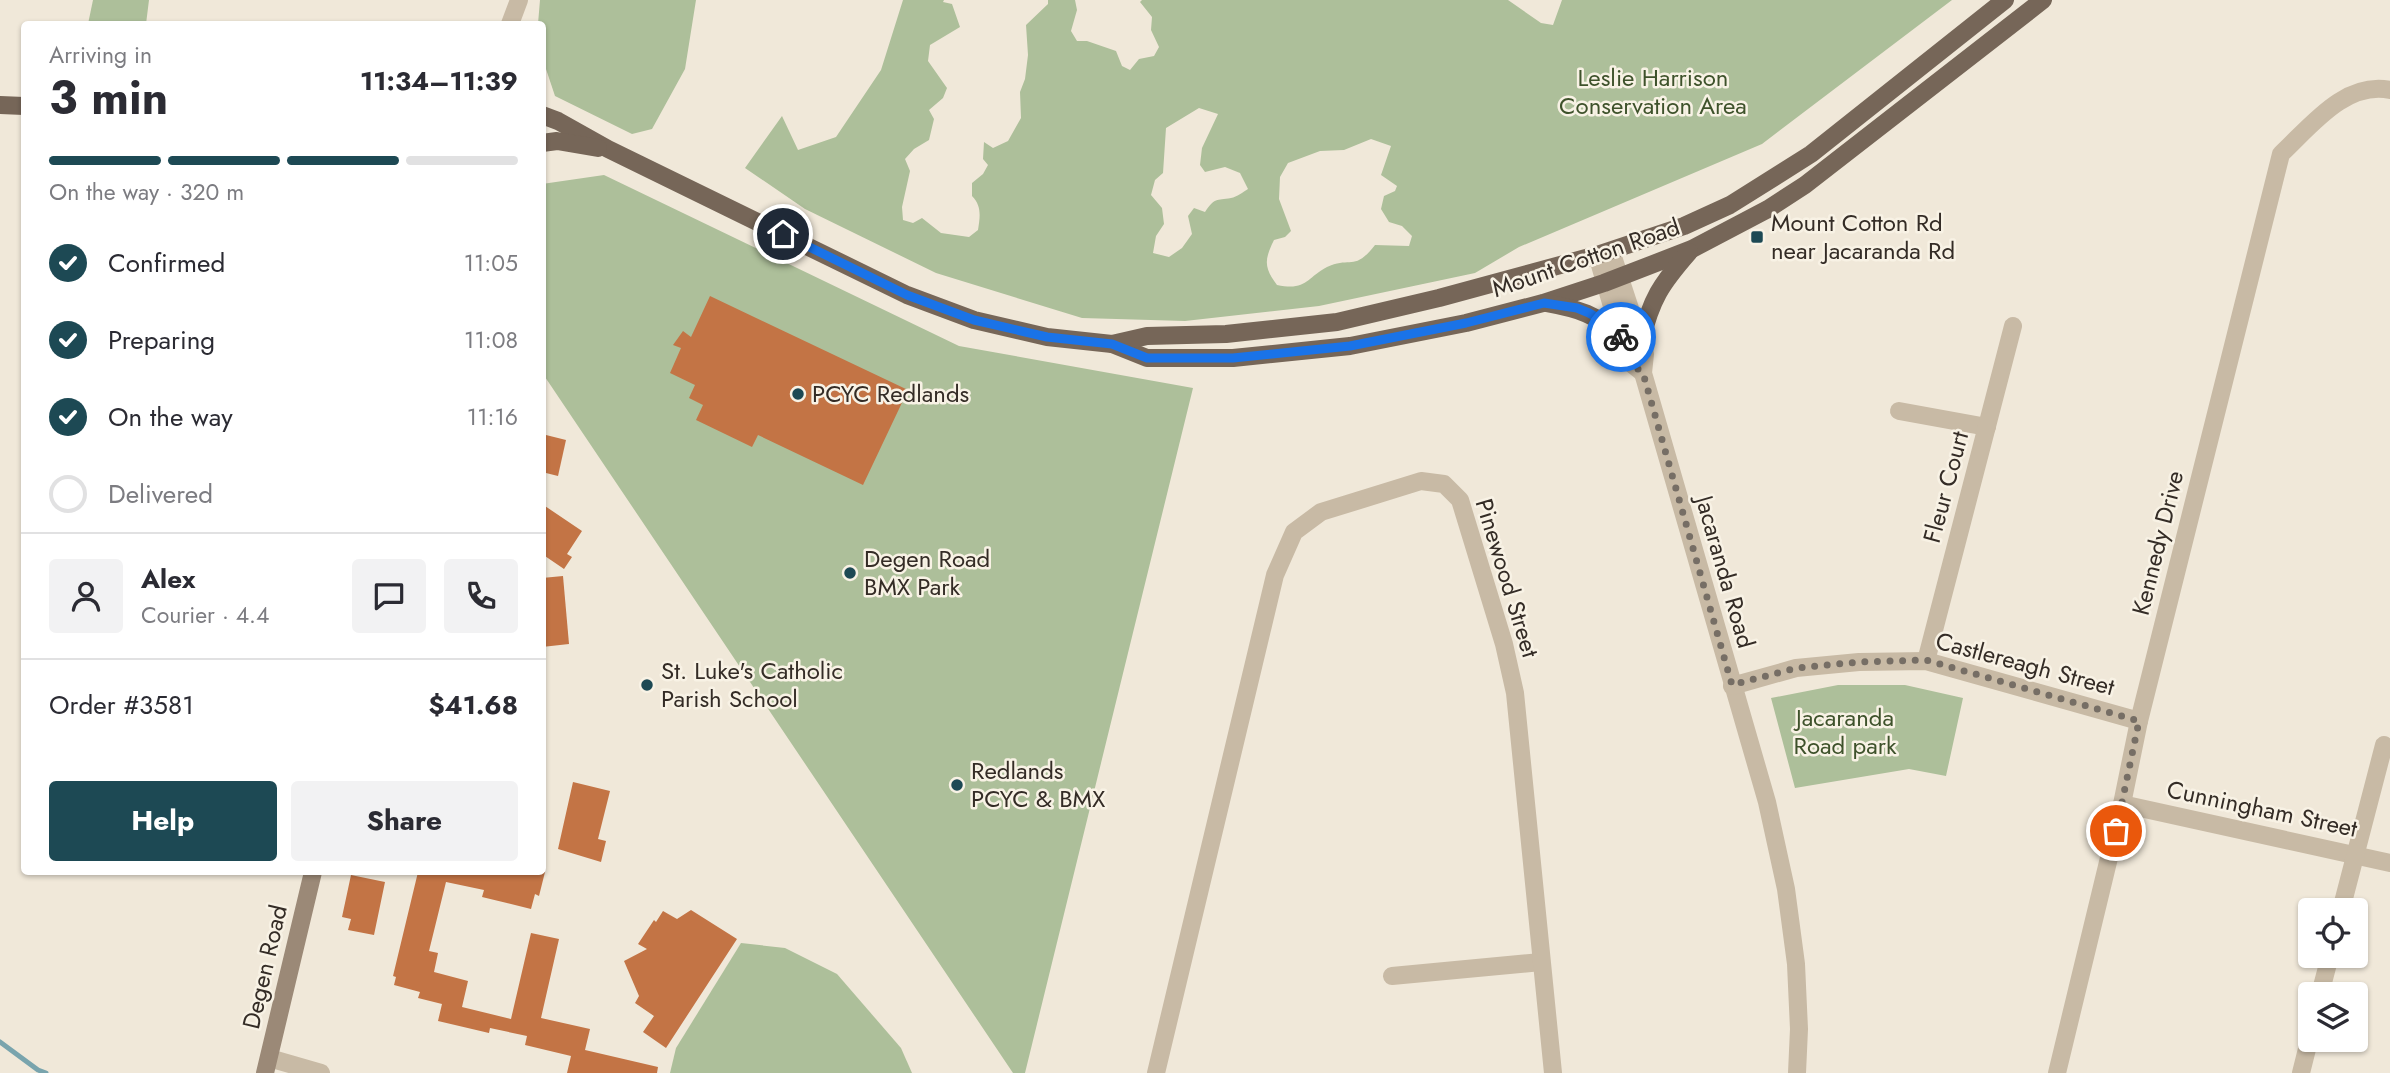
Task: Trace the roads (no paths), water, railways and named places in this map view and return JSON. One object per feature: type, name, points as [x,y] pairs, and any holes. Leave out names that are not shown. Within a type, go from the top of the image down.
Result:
[{"type":"main road","name":"Mount Cotton Road","points":[[1112,344],[1147,336],[1226,334],[1337,322],[1604,253],[1684,226],[1730,205],[1780,175],[1822,145],[2005,0]]},
{"type":"main road","name":"Mount Cotton Road","points":[[546,116],[907,295],[974,320],[1047,337],[1112,344],[1147,358],[1233,358],[1350,346],[1466,323],[1544,303],[1692,249],[1768,209],[1805,185],[2043,0]]},
{"type":"main road","points":[[0,104],[21,106]]},
{"type":"main road","name":"Mount Cotton Road","points":[[546,142],[557,141],[608,149]]},
{"type":"main road","points":[[1641,341],[1649,309],[1667,278],[1692,249]]},
{"type":"main road","points":[[1544,303],[1577,308],[1589,313],[1608,324],[1621,337]]},
{"type":"street","points":[[511,21],[520,0]]},
{"type":"street","points":[[520,0],[521,21]]},
{"type":"street","name":"Kennedy Drive","points":[[2057,1073],[2122,804],[2139,721],[2281,154],[2329,110],[2352,94],[2379,88],[2390,90]]},
{"type":"street","name":"Jacaranda Road","points":[[1604,253],[1628,361],[1643,373]]},
{"type":"street","name":"Jacaranda Road","points":[[1611,280],[1645,354],[1643,373],[1767,802],[1786,889],[1796,964],[1799,1029],[1797,1073]]},
{"type":"street","name":"Fleur Court","points":[[1926,660],[2014,326]]},
{"type":"street","points":[[1899,411],[1987,427]]},
{"type":"street","name":"Pinewood Street","points":[[1156,1073],[1275,575],[1294,533],[1321,512],[1421,481],[1444,484],[1460,500],[1504,644],[1514,693],[1553,1073]]},
{"type":"street","name":"Castlereagh Street","points":[[1732,685],[1796,668],[1859,662],[1926,660],[2139,721]]},
{"type":"street","points":[[2344,898],[2384,745]]},
{"type":"street","name":"Cunningham Street","points":[[2122,804],[2390,863]]},
{"type":"street","name":"Degen Road","points":[[267,1065],[312,875]]},
{"type":"street","points":[[1392,976],[1541,962]]},
{"type":"street","points":[[2301,1073],[2306,1052]]},
{"type":"street","points":[[267,1065],[321,1073]]},
{"type":"waterway","points":[[0,1042],[46,1073]]},
{"type":"place","name":"Mount Cotton Rd near Jacaranda Rd","points":[[1757,237]]},
{"type":"place","name":"PCYC Redlands","points":[[798,394]]},
{"type":"place","name":"Degen Road BMX Park","points":[[850,573]]},
{"type":"place","name":"St. Luke's Catholic Parish School","points":[[647,685]]},
{"type":"place","name":"Redlands PCYC & BMX","points":[[957,785]]},
{"type":"park label","name":"Leslie Harrison Conservation Area","points":[[1653,92]]},
{"type":"park label","name":"Jacaranda Road park","points":[[1845,732]]}]
